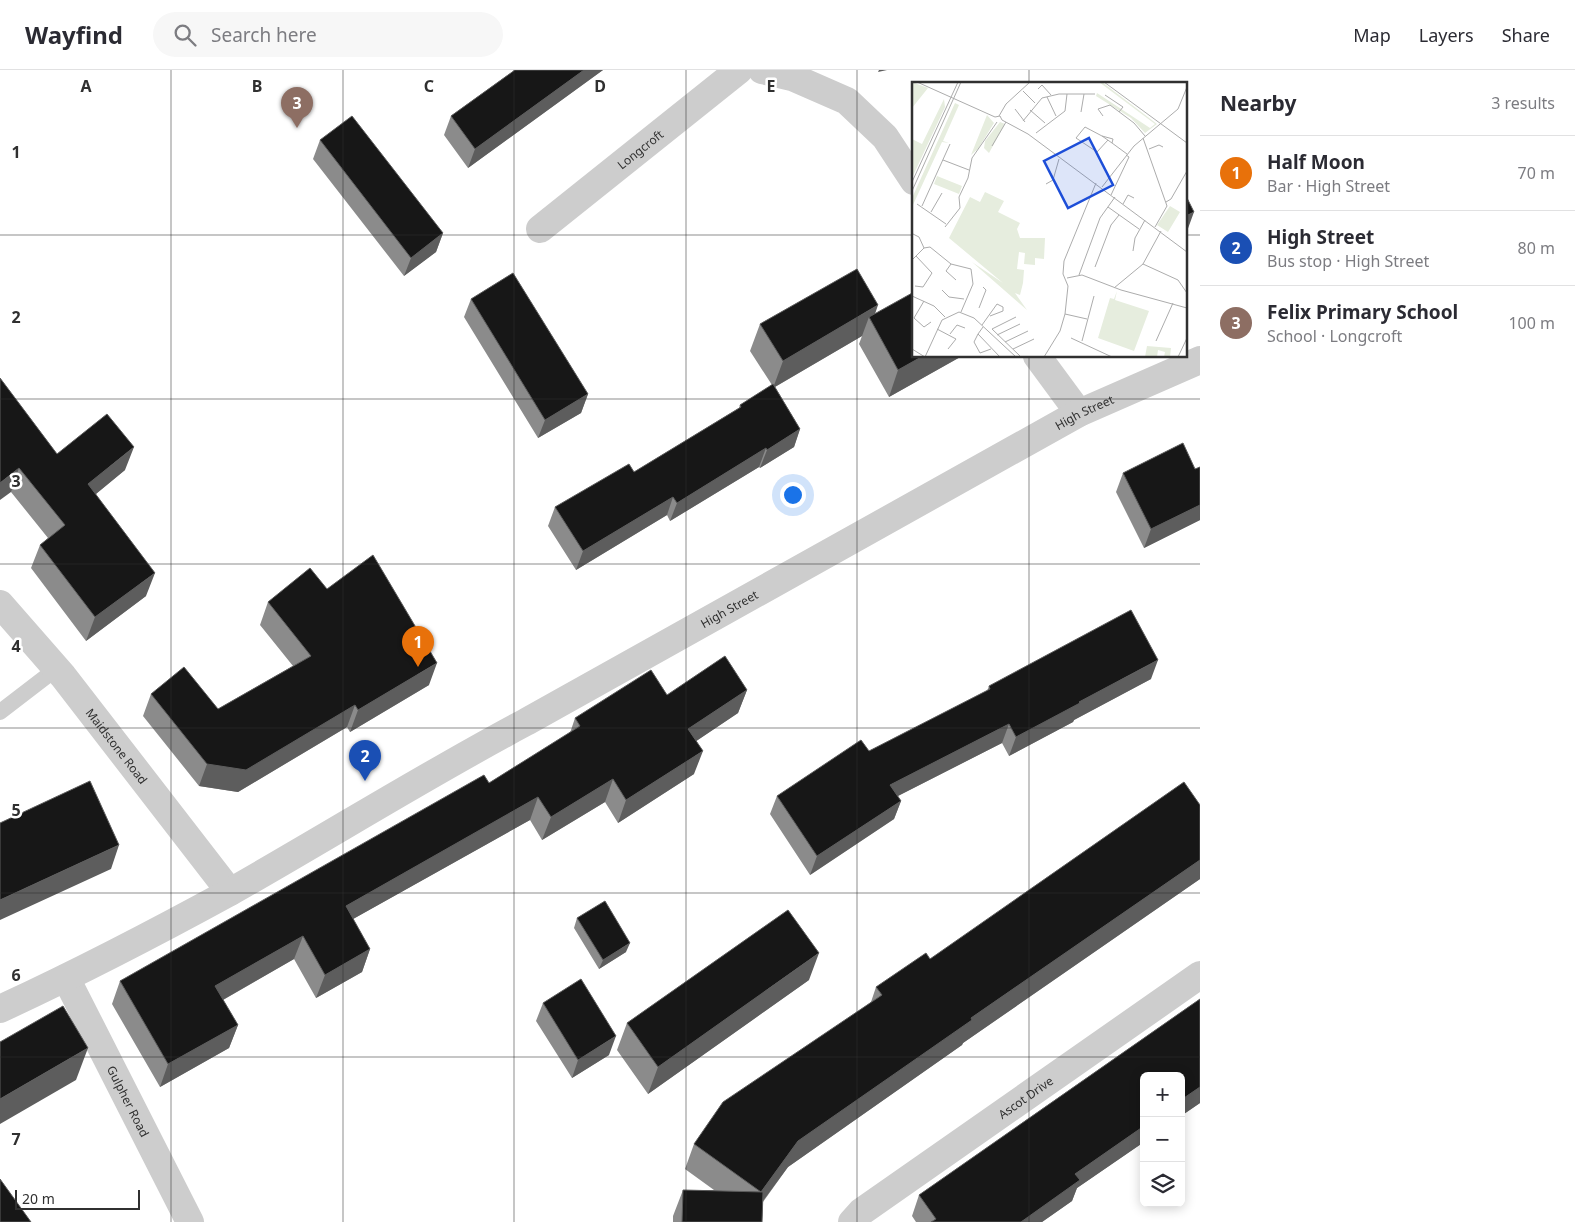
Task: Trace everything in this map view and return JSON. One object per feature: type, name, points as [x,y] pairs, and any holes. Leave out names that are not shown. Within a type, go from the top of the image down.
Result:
[{"type":"street","name":"Longcroft","points":[[540,228],[739,70]]},
{"type":"street","points":[[762,70],[792,77],[847,101],[885,137],[912,179]]},
{"type":"street","points":[[1039,358],[1080,413]]},
{"type":"street","name":"High Street","points":[[0,1009],[66,978],[230,892],[467,753],[535,717],[1080,413],[1200,360]]},
{"type":"street","name":"Maidstone Road","points":[[0,604],[56,669],[230,892]]},
{"type":"street","name":"Ascot Drive","points":[[852,1222],[861,1212],[1200,975]]},
{"type":"street","name":"Gulpher Road","points":[[66,978],[190,1222]]},
{"type":"lane","points":[[0,712],[56,669]]},
{"type":"building","points":[[515,70],[584,70],[475,149],[451,116]]},
{"type":"building","points":[[352,116],[443,233],[411,258],[320,140]]},
{"type":"building","points":[[1188,200],[1194,212],[1188,215]]},
{"type":"building","points":[[857,269],[878,305],[783,361],[760,324]]},
{"type":"building","points":[[513,273],[588,394],[545,420],[471,299]]},
{"type":"building","points":[[912,293],[912,358],[919,358],[898,370],[869,317]]},
{"type":"building","points":[[0,378],[57,454],[107,414],[134,447],[88,484],[155,573],[95,617],[40,545],[65,525],[19,468],[0,483]]},
{"type":"building","points":[[773,384],[800,429],[677,503],[673,497],[583,551],[555,507],[629,464],[634,472],[741,407],[740,405]]},
{"type":"building","points":[[1183,443],[1195,469],[1200,467],[1200,505],[1151,529],[1123,473]]},
{"type":"building","points":[[373,555],[437,663],[358,710],[355,705],[246,770],[207,764],[151,694],[184,667],[218,709],[311,656],[268,602],[310,568],[327,589]]},
{"type":"building","points":[[1131,610],[1158,660],[1016,737],[1009,724],[890,785],[901,801],[817,856],[777,796],[861,740],[869,751],[990,689],[989,686]]},
{"type":"building","points":[[725,656],[747,690],[688,729],[703,751],[626,800],[613,779],[551,817],[538,797],[346,906],[370,949],[325,975],[303,936],[215,986],[238,1025],[168,1064],[120,981],[484,775],[489,783],[580,726],[575,718],[651,670],[667,695]]},
{"type":"building","points":[[90,781],[119,845],[0,900],[0,823]]},
{"type":"building","points":[[1184,782],[1200,805],[1200,860],[971,1018],[972,1020],[798,1141],[761,1192],[694,1144],[723,1102],[882,995],[876,987],[926,953],[930,959]]},
{"type":"building","points":[[605,901],[630,943],[603,960],[577,918]]},
{"type":"building","points":[[788,910],[819,953],[658,1067],[627,1023]]},
{"type":"building","points":[[581,979],[616,1036],[578,1060],[543,1003]]},
{"type":"building","points":[[1200,999],[1200,1087],[1185,1097],[1185,1072],[1140,1072],[1140,1129],[1075,1174],[1080,1180],[1021,1222],[931,1222],[936,1219],[919,1195]]},
{"type":"building","points":[[63,1006],[88,1048],[0,1099],[0,1042]]},
{"type":"building","points":[[0,1179],[31,1222],[0,1222]]},
{"type":"building","points":[[683,1190],[763,1192],[762,1222],[682,1222]]},
{"type":"place","name":"Felix Primary School","points":[[297,128]]},
{"type":"place","name":"Half Moon","points":[[418,667]]},
{"type":"place","name":"High Street","points":[[365,781]]}]
